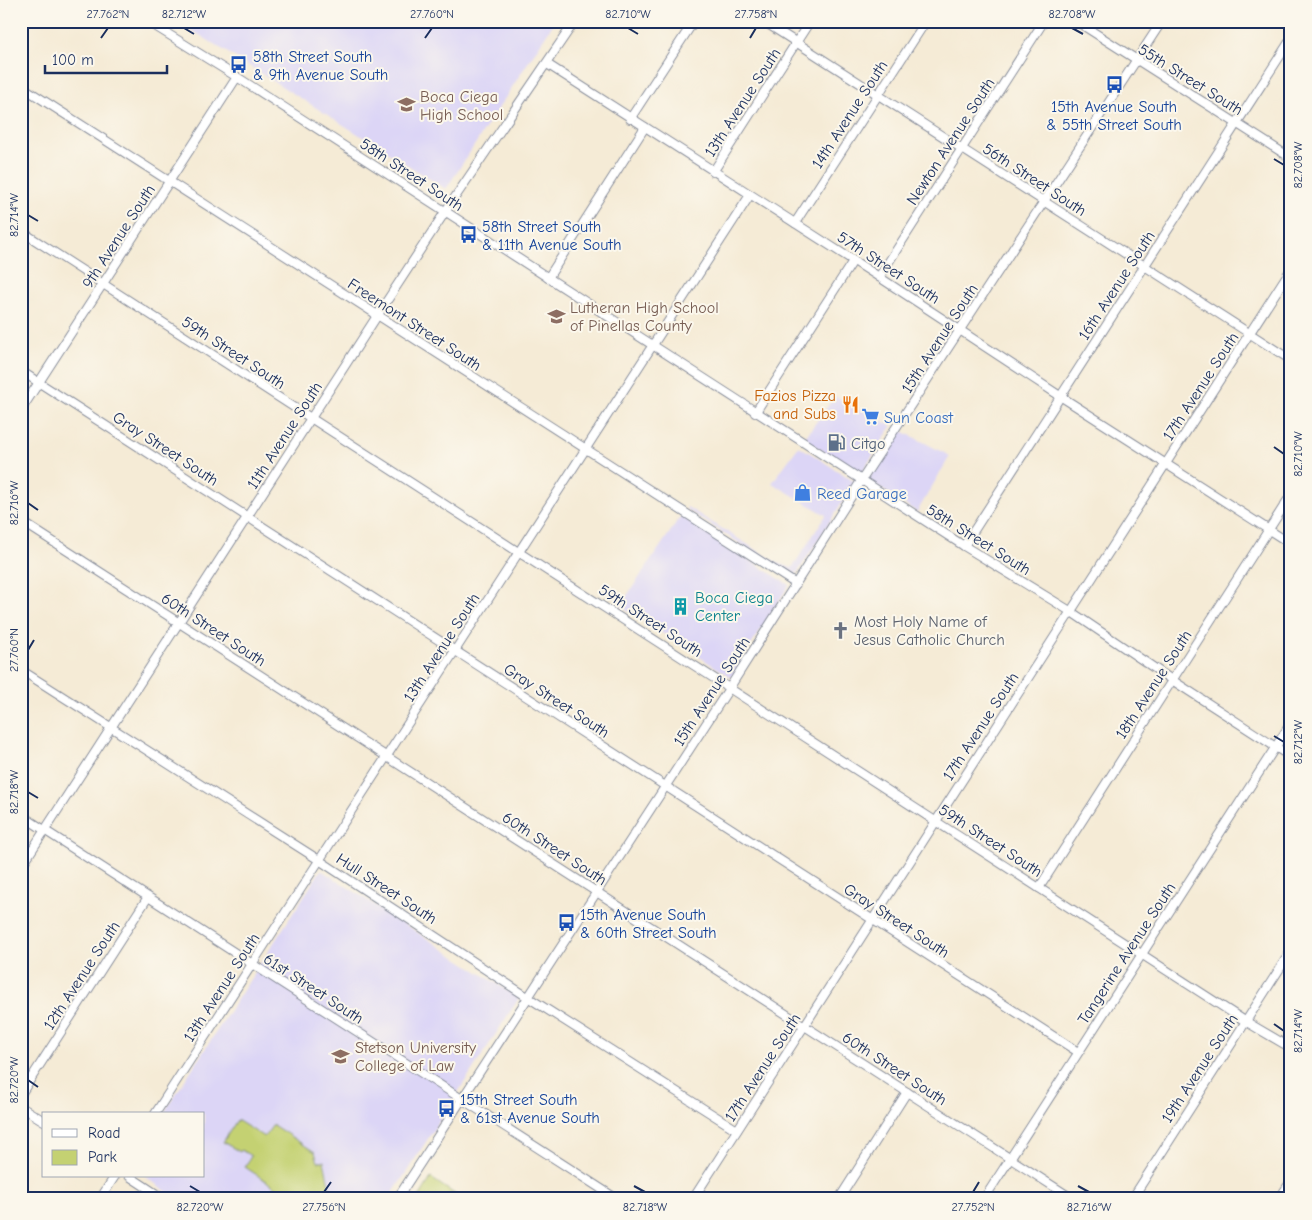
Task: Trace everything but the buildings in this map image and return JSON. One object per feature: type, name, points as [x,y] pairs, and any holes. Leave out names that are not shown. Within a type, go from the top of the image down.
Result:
[{"type":"street","name":"58th Street South","points":[[147,21],[237,77],[861,481],[1070,611],[1291,757]]},
{"type":"street","name":"11th Avenue South","points":[[21,868],[445,212],[575,21]]},
{"type":"street","points":[[630,119],[694,21]]},
{"type":"street","name":"56th Street South","points":[[764,21],[1291,360]]},
{"type":"street","name":"13th Avenue South","points":[[713,172],[810,21]]},
{"type":"street","name":"14th Avenue South","points":[[794,223],[926,21]]},
{"type":"street","name":"Newton Avenue South","points":[[879,277],[1044,21]]},
{"type":"street","name":"55th Street South","points":[[1076,21],[1291,158]]},
{"type":"street","name":"15th Avenue South","points":[[397,1199],[730,688],[861,481],[1162,21]]},
{"type":"street","name":"16th Avenue South","points":[[964,546],[1291,39]]},
{"type":"street","name":"57th Street South","points":[[547,64],[1291,544]]},
{"type":"street","name":"9th Avenue South","points":[[21,410],[237,77]]},
{"type":"street","name":"Freemont Street South","points":[[21,86],[796,584]]},
{"type":"street","points":[[548,278],[644,127]]},
{"type":"street","name":"13th Avenue South","points":[[156,1112],[750,195]]},
{"type":"street","name":"59th Street South","points":[[21,231],[1245,1021],[1291,1048]]},
{"type":"street","points":[[755,412],[853,260]]},
{"type":"street","name":"17th Avenue South","points":[[693,1199],[1291,269]]},
{"type":"street","name":"Gray Street South","points":[[21,371],[1078,1052]]},
{"type":"street","name":"18th Avenue South","points":[[1039,888],[1291,495]]},
{"type":"street","name":"60th Street South","points":[[21,521],[1074,1199]]},
{"type":"street","name":"Hull Street South","points":[[21,670],[319,860],[529,998],[738,1130]]},
{"type":"street","name":"Tangerine Avenue South","points":[[984,1199],[1291,722]]},
{"type":"street","name":"61st Street South","points":[[21,815],[617,1199]]},
{"type":"street","name":"12th Avenue South","points":[[21,1094],[148,897]]},
{"type":"street","name":"19th Avenue South","points":[[1132,1199],[1291,951]]},
{"type":"street","points":[[839,1199],[907,1092]]},
{"type":"street","points":[[21,1107],[42,1120]]},
{"type":"street","points":[[100,1199],[114,1178]]},
{"type":"street","points":[[133,1178],[164,1199]]},
{"type":"street","points":[[1279,1199],[1290,1186]]},
{"type":"shaded area","name":"Boca Ciega High School","points":[[177,21],[555,21],[446,189]]},
{"type":"shaded area","points":[[835,396],[892,426],[860,475],[804,439]]},
{"type":"shaded area","points":[[900,430],[950,456],[917,512],[868,480]]},
{"type":"shaded area","points":[[799,446],[855,482],[794,578],[686,509],[687,507],[776,562],[792,568],[826,515],[772,483]]},
{"type":"shaded area","points":[[681,516],[789,585],[731,677],[620,606]]},
{"type":"shaded area","name":"Stetson University College of Law","points":[[321,870],[519,998],[389,1199],[178,1199],[147,1178],[205,1178],[205,1112],[164,1112]]},
{"type":"green space","points":[[237,1120],[264,1137],[273,1125],[315,1152],[318,1162],[324,1161],[331,1194],[309,1199],[293,1199],[245,1167],[251,1156],[223,1142]]},
{"type":"green space","points":[[431,1178],[462,1199],[418,1199]]},
{"type":"place","name":"58th Street South & 9th Avenue South","points":[[239,65]]},
{"type":"place","name":"15th Avenue South & 55th Street South","points":[[1114,84]]},
{"type":"place","name":"Boca Ciega High School","points":[[406,105]]},
{"type":"place","name":"58th Street South & 11th Avenue South","points":[[468,235]]},
{"type":"place","name":"Lutheran High School of Pinellas County","points":[[556,316]]},
{"type":"place","name":"Fazios Pizza and Subs","points":[[850,404]]},
{"type":"place","name":"Sun Coast","points":[[870,417]]},
{"type":"place","name":"Citgo","points":[[837,443]]},
{"type":"place","name":"Reed Garage","points":[[803,493]]},
{"type":"place","name":"Boca Ciega Center","points":[[681,606]]},
{"type":"place","name":"Most Holy Name of Jesus Catholic Church","points":[[840,630]]},
{"type":"place","name":"15th Avenue South & 60th Street South","points":[[566,923]]},
{"type":"place","name":"Stetson University College of Law","points":[[341,1056]]},
{"type":"place","name":"15th Street South & 61st Avenue South","points":[[446,1108]]}]
